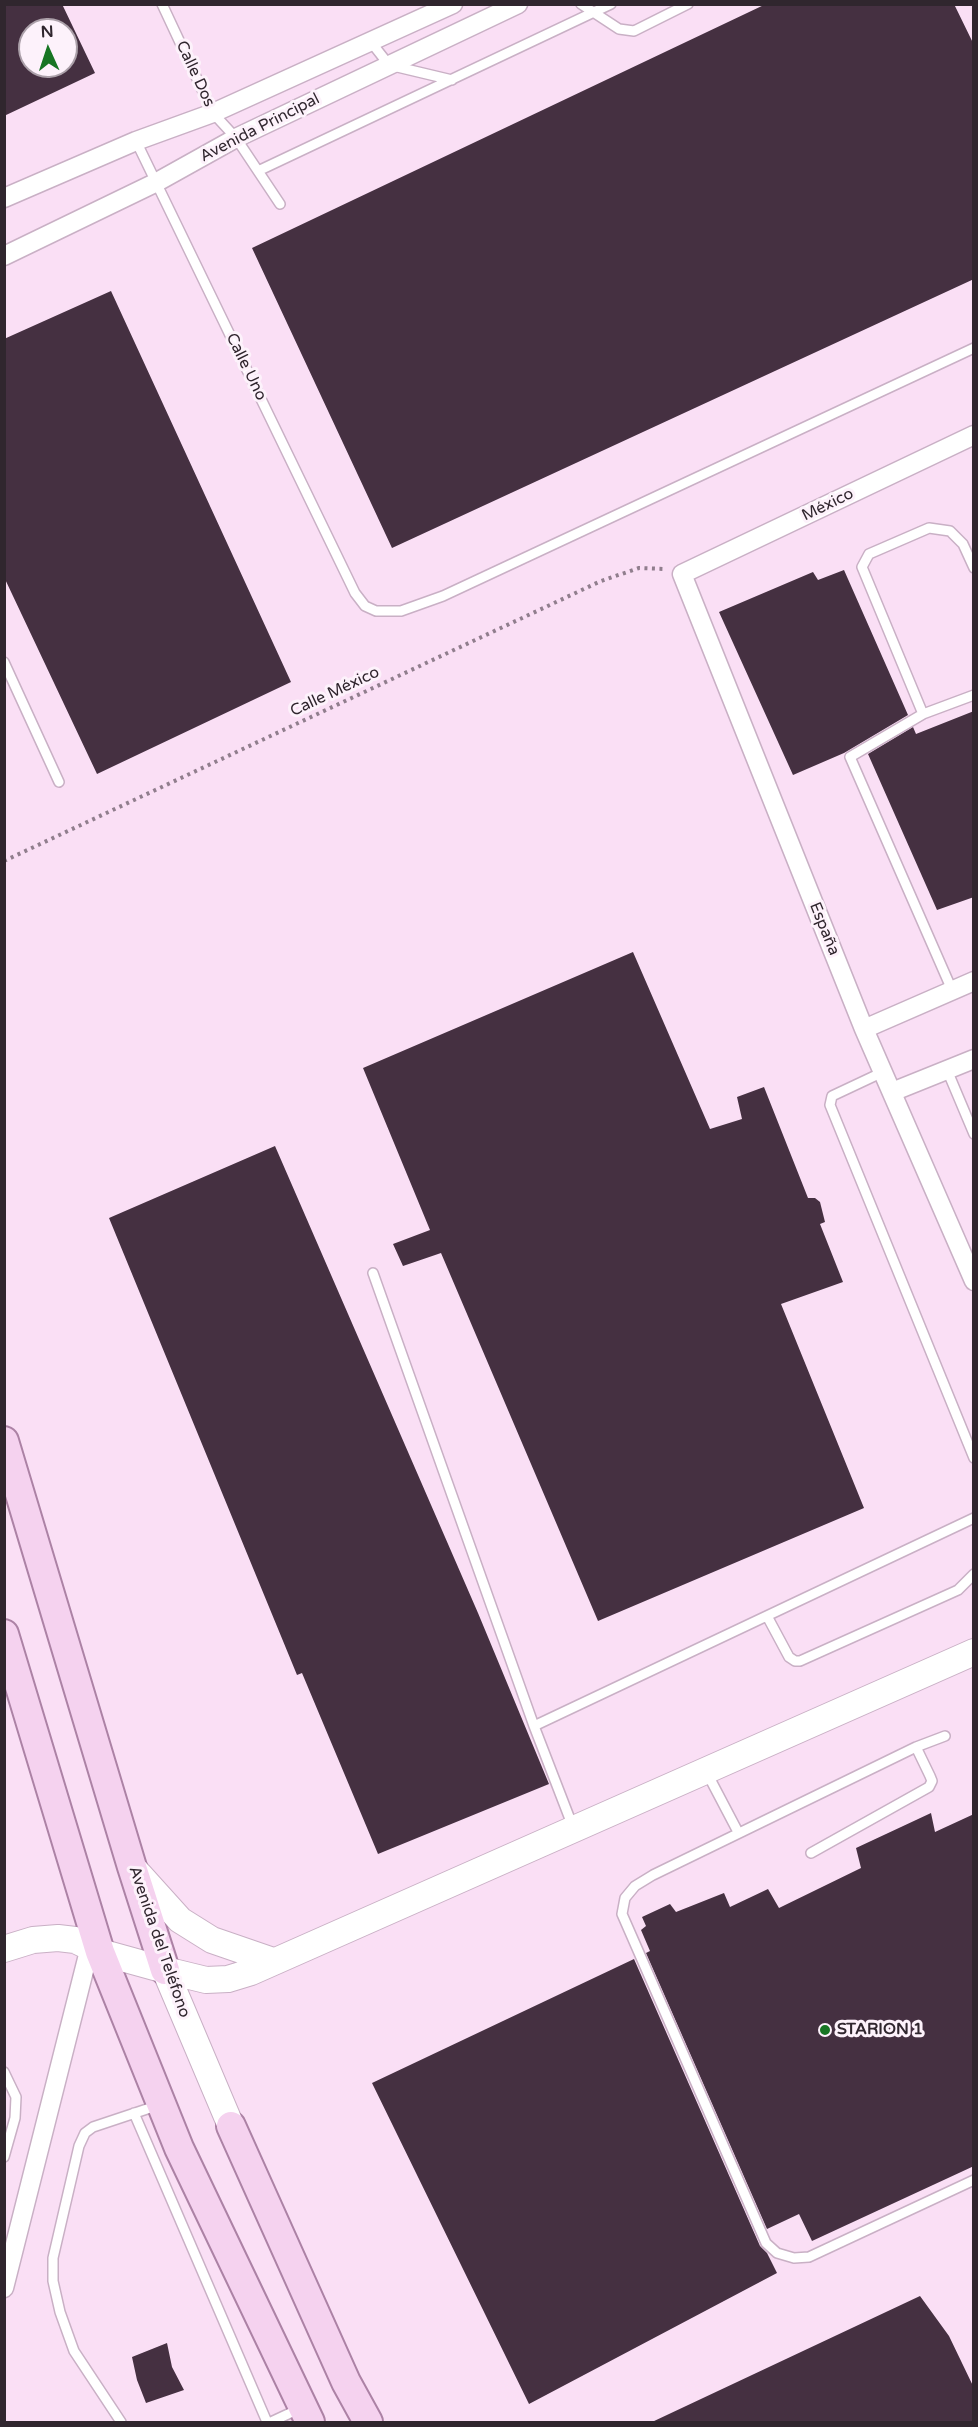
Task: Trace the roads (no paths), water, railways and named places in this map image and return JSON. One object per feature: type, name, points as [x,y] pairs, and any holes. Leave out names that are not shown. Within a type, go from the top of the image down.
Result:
[{"type":"main road","name":"Avenida del Teléfono","points":[[4,1441],[165,1970],[231,2126],[346,2382],[368,2422]]},
{"type":"main road","points":[[4,1634],[95,1950],[179,2148],[307,2415]]},
{"type":"main road","points":[[4,1949],[33,1940],[58,1938],[75,1940],[95,1950],[206,1980],[228,1979],[251,1972],[974,1652]]},
{"type":"main road","points":[[132,1867],[180,1920],[212,1940],[273,1961]]},
{"type":"street","name":"Avenida Principal","points":[[4,198],[136,141],[213,113],[453,4]]},
{"type":"street","name":"Avenida Principal","points":[[4,256],[157,182],[236,138],[518,4]]},
{"type":"street","name":"México","points":[[682,574],[974,435]]},
{"type":"street","name":"España","points":[[682,574],[864,1029],[974,1281]]},
{"type":"street","points":[[864,1029],[974,981]]},
{"type":"street","points":[[892,1092],[974,1059]]},
{"type":"street","points":[[4,2288],[95,1950]]},
{"type":"lane","name":"Calle Dos","points":[[162,4],[213,113],[236,138],[280,204]]},
{"type":"lane","points":[[581,4],[619,29],[634,31],[688,4]]},
{"type":"lane","points":[[258,171],[611,4]]},
{"type":"lane","points":[[371,42],[389,65],[452,80]]},
{"type":"lane","name":"Calle Uno","points":[[136,141],[355,593],[365,606],[376,611],[401,611],[416,607],[974,348]]},
{"type":"lane","points":[[923,714],[862,567],[869,554],[929,528],[950,531],[963,544],[974,568]]},
{"type":"lane","points":[[4,662],[59,782]]},
{"type":"lane","points":[[952,990],[850,757],[923,714],[974,694]]},
{"type":"lane","points":[[946,1070],[974,1134]]},
{"type":"lane","points":[[883,1072],[832,1096],[830,1105],[974,1458]]},
{"type":"lane","points":[[373,1273],[534,1726],[574,1829]]},
{"type":"lane","points":[[534,1726],[974,1518]]},
{"type":"lane","points":[[767,1616],[789,1657],[795,1662],[801,1661],[958,1590],[974,1574]]},
{"type":"lane","points":[[945,1736],[916,1747],[738,1832],[635,1886],[625,1898],[622,1914],[766,2243],[777,2253],[794,2258],[810,2257],[974,2180]]},
{"type":"lane","points":[[811,1853],[929,1786],[932,1780],[916,1747]]},
{"type":"lane","points":[[706,1771],[738,1832]]},
{"type":"lane","points":[[4,2072],[16,2097],[15,2118],[4,2157]]},
{"type":"lane","points":[[121,2422],[74,2351],[60,2312],[53,2281],[53,2259],[79,2146],[85,2133],[93,2127],[161,2104]]},
{"type":"lane","points":[[134,2113],[269,2422],[307,2415]]},
{"type":"place","name":"STARION 1","points":[[825,2030]]}]
